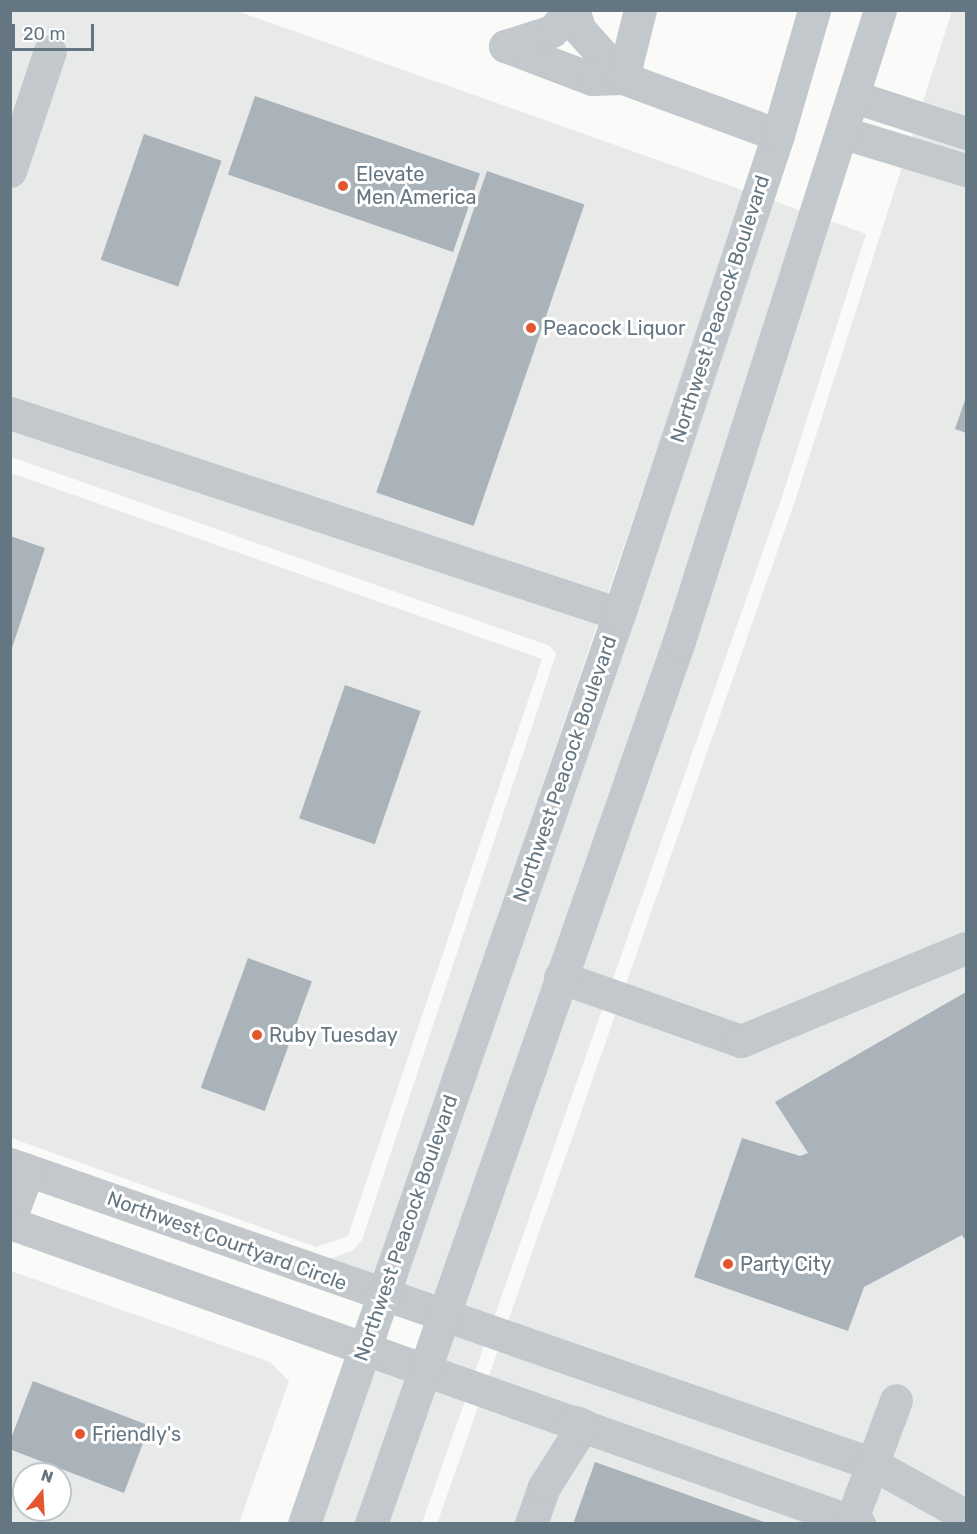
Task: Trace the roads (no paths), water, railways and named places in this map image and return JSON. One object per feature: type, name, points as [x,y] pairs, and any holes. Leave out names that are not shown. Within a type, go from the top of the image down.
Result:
[{"type":"street","points":[[623,78],[580,30],[572,10],[552,31],[505,46],[592,79],[623,78],[778,135]]},
{"type":"street","points":[[623,78],[640,10]]},
{"type":"street","name":"Northwest Peacock Boulevard","points":[[304,1524],[619,615],[778,135],[814,10]]},
{"type":"street","points":[[371,1524],[679,641],[844,133],[880,10]]},
{"type":"street","points":[[10,171],[50,51]]},
{"type":"street","points":[[855,97],[966,133]]},
{"type":"street","points":[[844,133],[966,170]]},
{"type":"street","points":[[10,413],[619,615]]},
{"type":"street","points":[[560,977],[741,1041],[966,948]]},
{"type":"street","points":[[19,1167],[10,1221],[426,1368],[853,1523],[896,1400]]},
{"type":"street","name":"Northwest Courtyard Circle","points":[[19,1167],[382,1296],[873,1464],[966,1516]]},
{"type":"street","points":[[531,1524],[544,1486],[579,1424]]},
{"type":"place","name":"Elevate Men America","points":[[343,186]]},
{"type":"place","name":"Peacock Liquor","points":[[531,328]]},
{"type":"place","name":"Ruby Tuesday","points":[[257,1035]]},
{"type":"place","name":"Party City","points":[[728,1264]]},
{"type":"place","name":"Friendly's","points":[[80,1434]]}]
